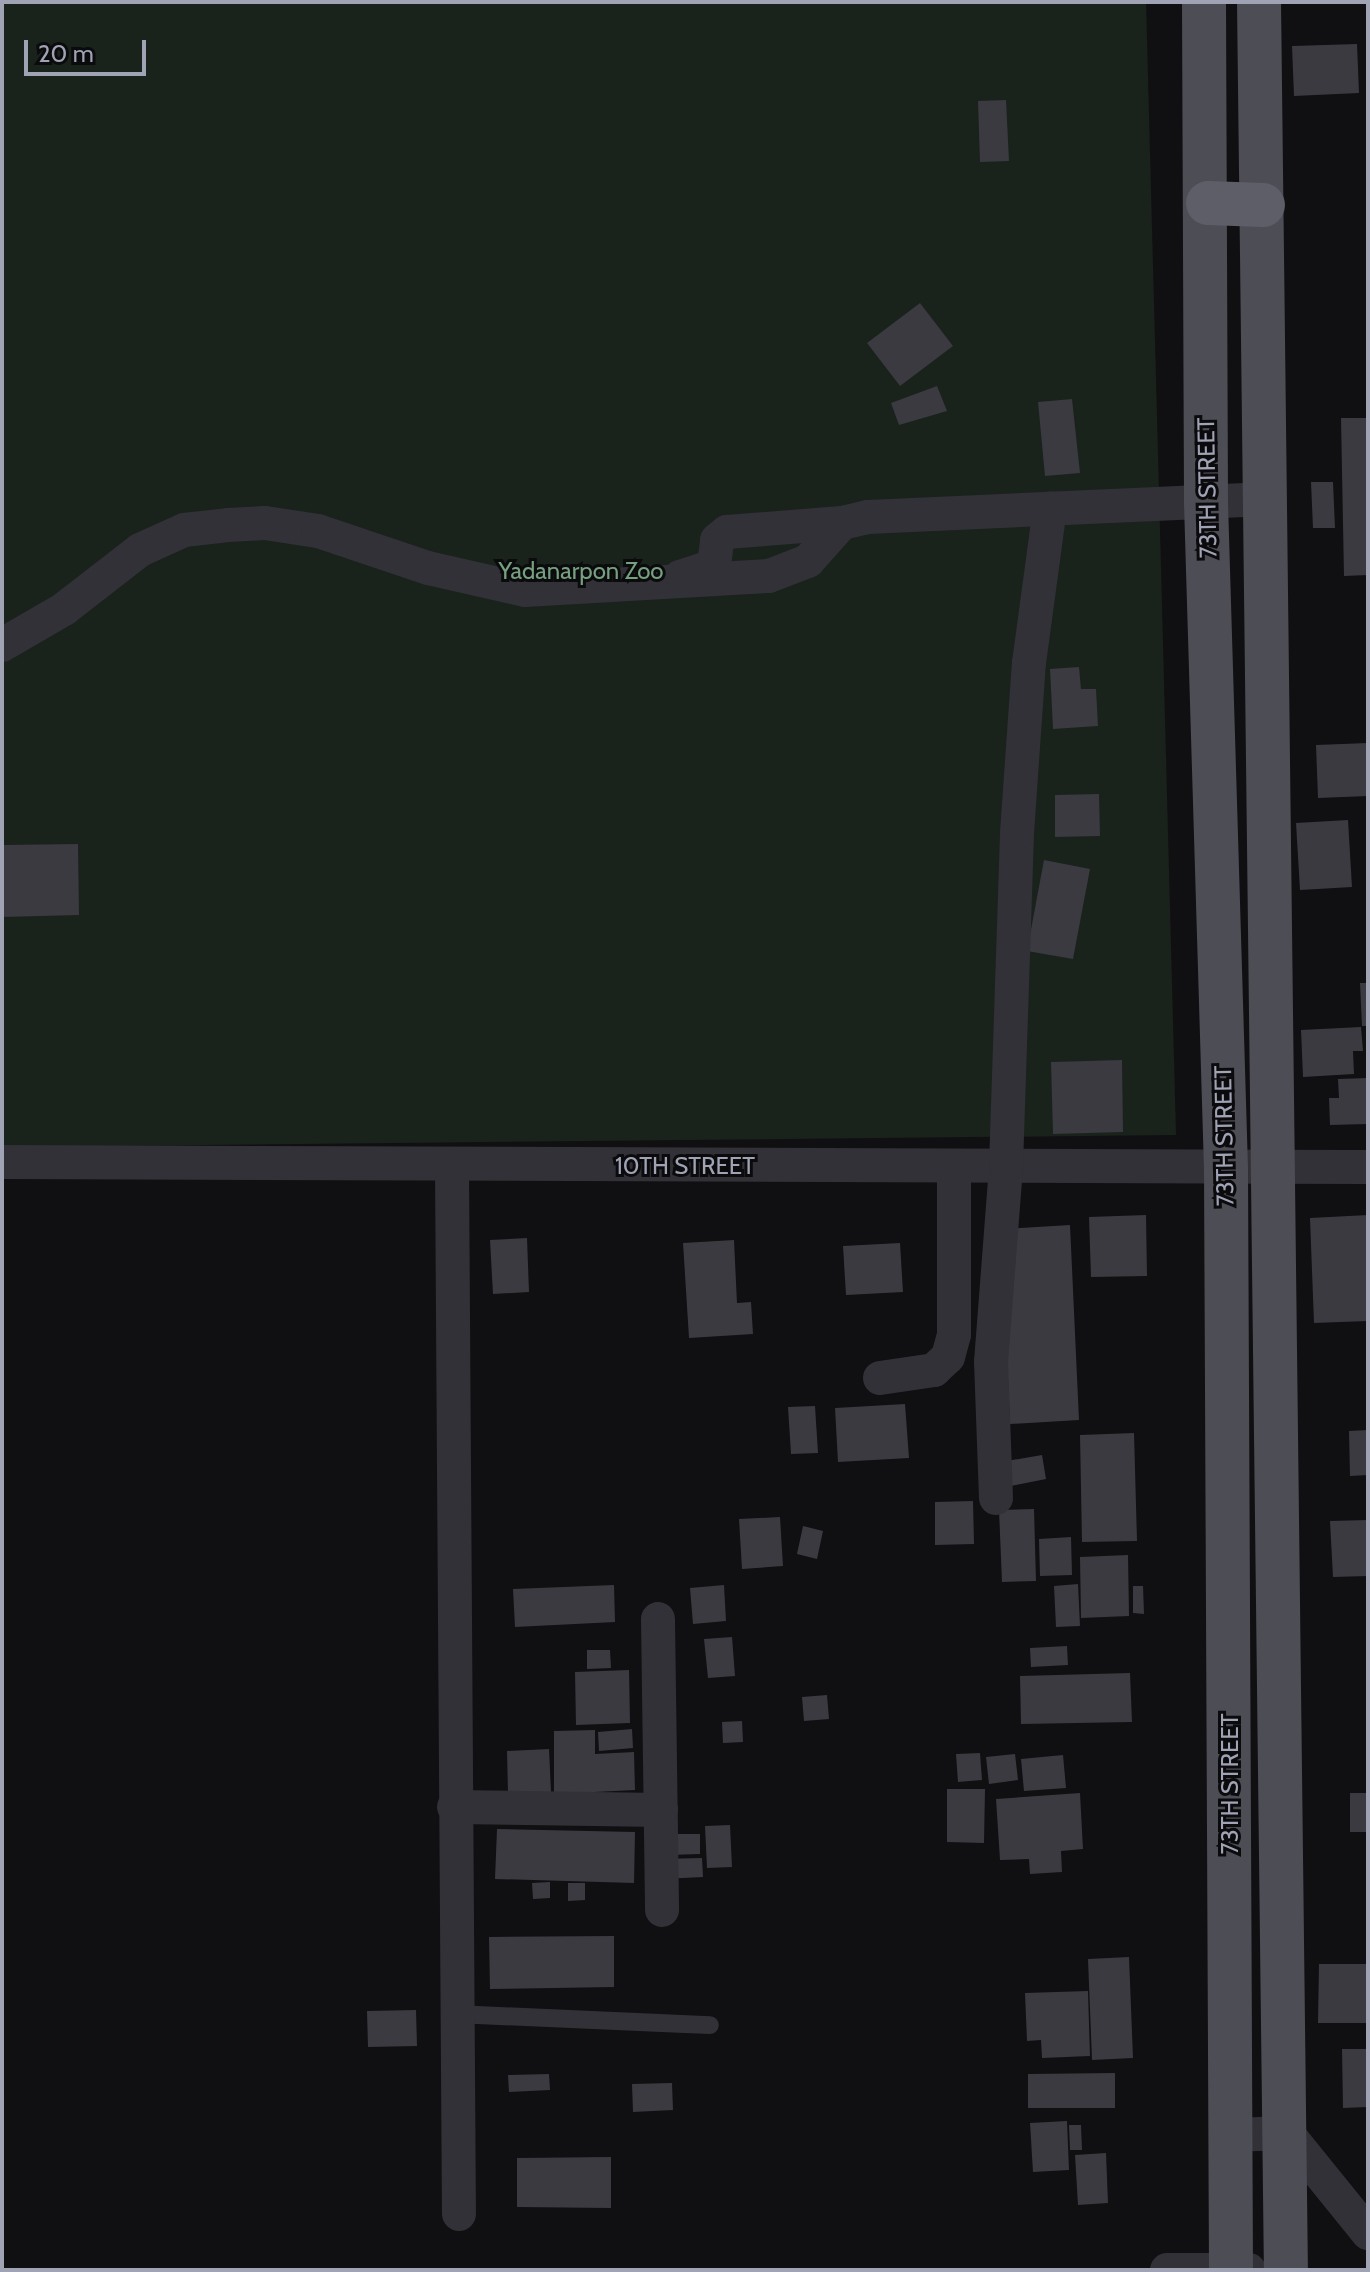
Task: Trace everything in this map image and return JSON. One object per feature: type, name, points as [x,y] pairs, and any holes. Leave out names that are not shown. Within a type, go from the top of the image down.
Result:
[{"type":"highway","points":[[1208,203],[1263,205]]},
{"type":"main road","name":"73TH STREET","points":[[1204,2],[1208,203],[1206,503],[1226,1170],[1232,2135],[1237,2269]]},
{"type":"main road","points":[[1259,2],[1276,1167],[1286,2270]]},
{"type":"street","points":[[649,587],[714,566],[717,540],[727,532],[842,523],[901,514],[1267,499]]},
{"type":"street","points":[[996,1498],[991,1362],[1006,1166],[1028,678],[1050,508]]},
{"type":"street","points":[[2,645],[64,609],[140,550],[184,530],[228,525],[318,531],[490,585],[525,590],[649,587],[769,576],[808,561],[842,523]]},
{"type":"street","name":"10TH STREET","points":[[2,1162],[1006,1166],[1226,1170],[1368,1167]]},
{"type":"street","points":[[452,1166],[455,2014],[459,2214]]},
{"type":"street","points":[[880,1378],[934,1370],[948,1357],[954,1335],[954,1167]]},
{"type":"street","points":[[658,1619],[662,1910]]},
{"type":"street","points":[[454,1807],[661,1810]]},
{"type":"street","points":[[1232,2135],[1287,2133],[1368,2233]]},
{"type":"street","points":[[1167,2270],[1237,2269]]},
{"type":"lane","points":[[455,2014],[710,2025]]},
{"type":"green space","name":"Yadanarpon Zoo","points":[[2,2],[1146,2],[1176,1135],[2,1147]]},
{"type":"building","points":[[1357,44],[1359,93],[1294,96],[1292,46]]},
{"type":"building","points":[[1006,100],[1009,161],[980,162],[978,101]]},
{"type":"building","points":[[920,303],[953,346],[900,386],[867,343]]},
{"type":"building","points":[[937,386],[947,411],[899,425],[891,403]]},
{"type":"building","points":[[1072,399],[1080,473],[1045,476],[1038,402]]},
{"type":"building","points":[[1341,418],[1368,418],[1368,575],[1344,576]]},
{"type":"building","points":[[1311,482],[1333,482],[1335,528],[1313,528]]},
{"type":"building","points":[[1079,667],[1081,689],[1096,689],[1098,726],[1053,729],[1050,669]]},
{"type":"building","points":[[1368,743],[1368,796],[1318,798],[1316,745]]},
{"type":"building","points":[[1099,794],[1100,836],[1055,837],[1055,795]]},
{"type":"building","points":[[1348,820],[1352,887],[1300,890],[1296,823]]},
{"type":"building","points":[[78,844],[79,915],[2,917],[2,845]]},
{"type":"building","points":[[1044,860],[1090,869],[1073,959],[1027,951]]},
{"type":"building","points":[[1360,983],[1368,983],[1368,1026],[1362,1026]]},
{"type":"building","points":[[1361,1027],[1363,1051],[1353,1051],[1354,1074],[1303,1077],[1301,1030]]},
{"type":"building","points":[[1122,1060],[1123,1132],[1053,1134],[1051,1062]]},
{"type":"building","points":[[1368,1078],[1368,1124],[1330,1125],[1329,1098],[1339,1098],[1338,1079]]},
{"type":"building","points":[[1146,1215],[1147,1276],[1091,1277],[1089,1217]]},
{"type":"building","points":[[1368,1215],[1368,1321],[1314,1323],[1310,1218]]},
{"type":"building","points":[[1070,1225],[1079,1420],[1010,1424],[1001,1229]]},
{"type":"building","points":[[527,1238],[529,1292],[493,1294],[490,1240]]},
{"type":"building","points":[[734,1240],[737,1303],[751,1302],[753,1334],[689,1338],[683,1243]]},
{"type":"building","points":[[900,1243],[903,1292],[846,1295],[843,1246]]},
{"type":"building","points":[[905,1404],[909,1458],[838,1462],[835,1408]]},
{"type":"building","points":[[815,1406],[818,1453],[791,1454],[788,1407]]},
{"type":"building","points":[[1368,1430],[1368,1475],[1350,1476],[1349,1431]]},
{"type":"building","points":[[1134,1433],[1137,1541],[1082,1542],[1080,1435]]},
{"type":"building","points":[[1042,1455],[1046,1479],[1011,1486],[1007,1461]]},
{"type":"building","points":[[973,1501],[974,1544],[935,1545],[935,1502]]},
{"type":"building","points":[[1034,1509],[1036,1581],[1002,1582],[999,1510]]},
{"type":"building","points":[[780,1517],[783,1566],[742,1569],[739,1519]]},
{"type":"building","points":[[1368,1520],[1368,1576],[1333,1577],[1330,1521]]},
{"type":"building","points":[[803,1526],[823,1531],[817,1559],[797,1554]]},
{"type":"building","points":[[1071,1537],[1072,1575],[1040,1576],[1039,1539]]},
{"type":"building","points":[[1128,1555],[1129,1616],[1081,1618],[1080,1557]]},
{"type":"building","points":[[1078,1584],[1080,1626],[1056,1627],[1054,1586]]},
{"type":"building","points":[[614,1585],[615,1622],[515,1627],[513,1589]]},
{"type":"building","points":[[724,1585],[726,1621],[693,1624],[690,1588]]},
{"type":"building","points":[[1133,1586],[1143,1586],[1144,1614],[1133,1613]]},
{"type":"building","points":[[732,1637],[735,1676],[708,1678],[704,1639]]},
{"type":"building","points":[[1067,1646],[1068,1665],[1031,1667],[1030,1648]]},
{"type":"building","points":[[587,1650],[610,1650],[611,1668],[587,1669]]},
{"type":"building","points":[[629,1670],[630,1723],[576,1725],[575,1672]]},
{"type":"building","points":[[1130,1673],[1132,1722],[1021,1724],[1020,1676]]},
{"type":"building","points":[[827,1695],[829,1719],[804,1721],[802,1697]]},
{"type":"building","points":[[742,1721],[743,1742],[723,1743],[722,1722]]},
{"type":"building","points":[[632,1729],[633,1748],[599,1751],[598,1732]]},
{"type":"building","points":[[595,1730],[595,1754],[634,1752],[635,1790],[554,1794],[554,1731]]},
{"type":"building","points":[[549,1749],[551,1792],[508,1793],[507,1751]]},
{"type":"building","points":[[980,1753],[982,1780],[958,1782],[956,1754]]},
{"type":"building","points":[[1015,1754],[1018,1780],[989,1784],[986,1757]]},
{"type":"building","points":[[1063,1755],[1066,1788],[1024,1791],[1021,1759]]},
{"type":"building","points":[[947,1789],[985,1789],[984,1843],[947,1842]]},
{"type":"building","points":[[1080,1793],[1083,1849],[1061,1851],[1062,1872],[1030,1874],[1029,1859],[1000,1860],[996,1799]]},
{"type":"building","points":[[1350,1793],[1368,1793],[1368,1832],[1350,1832]]},
{"type":"building","points":[[730,1825],[732,1867],[707,1868],[705,1826]]},
{"type":"building","points":[[497,1829],[635,1832],[634,1883],[495,1879]]},
{"type":"building","points":[[669,1834],[700,1834],[700,1854],[669,1855]]},
{"type":"building","points":[[702,1858],[703,1877],[663,1879],[661,1859]]},
{"type":"building","points":[[550,1882],[550,1898],[533,1899],[532,1883]]},
{"type":"building","points":[[568,1883],[585,1883],[585,1900],[568,1901]]},
{"type":"building","points":[[614,1936],[614,1987],[490,1989],[489,1937]]},
{"type":"building","points":[[1129,1957],[1133,2058],[1092,2060],[1088,1959]]},
{"type":"building","points":[[1319,1964],[1368,1964],[1368,2023],[1318,2023]]},
{"type":"building","points":[[1088,1991],[1090,2056],[1042,2058],[1041,2040],[1027,2041],[1025,1993]]},
{"type":"building","points":[[416,2010],[417,2046],[368,2047],[367,2011]]},
{"type":"building","points":[[1342,2049],[1368,2049],[1368,2107],[1343,2108]]},
{"type":"building","points":[[1115,2073],[1115,2108],[1028,2108],[1028,2074]]},
{"type":"building","points":[[549,2074],[550,2090],[509,2092],[508,2075]]},
{"type":"building","points":[[672,2083],[673,2110],[633,2112],[632,2084]]},
{"type":"building","points":[[1067,2121],[1069,2170],[1033,2172],[1030,2123]]},
{"type":"building","points":[[1069,2125],[1081,2125],[1082,2150],[1070,2150]]},
{"type":"building","points":[[1106,2153],[1108,2203],[1078,2205],[1075,2155]]},
{"type":"building","points":[[611,2157],[611,2208],[517,2207],[517,2158]]}]
